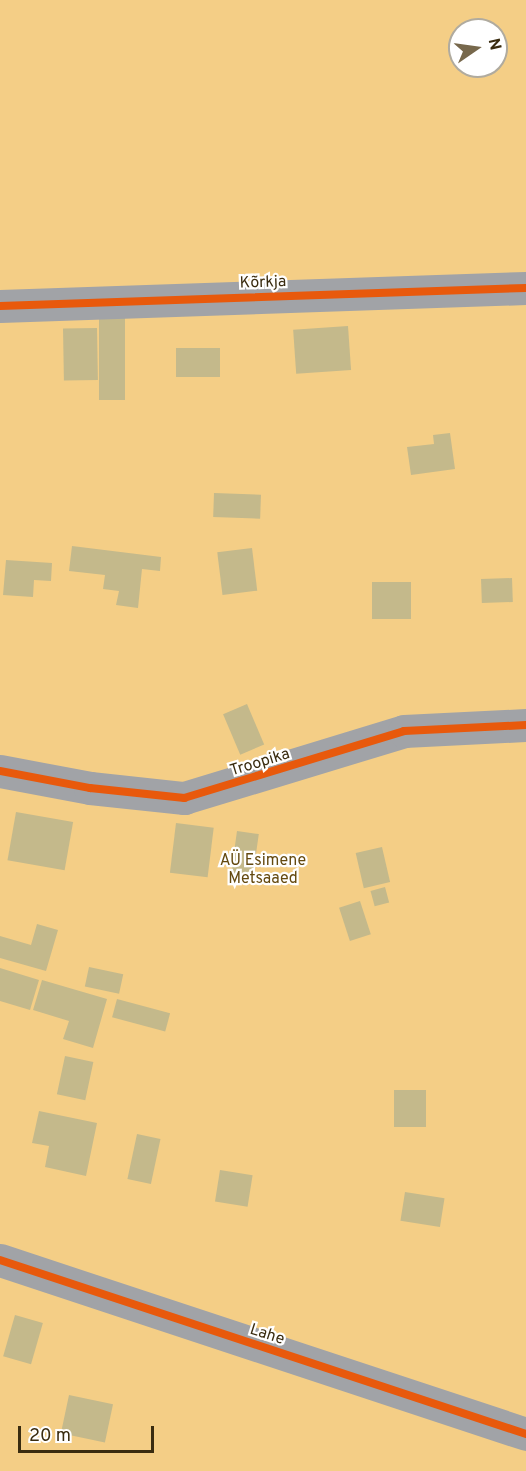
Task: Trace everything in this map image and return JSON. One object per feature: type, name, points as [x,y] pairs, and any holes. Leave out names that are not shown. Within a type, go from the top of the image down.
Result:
[{"type":"street","name":"Kõrkja","points":[[0,306],[526,288]]},
{"type":"street","name":"Troopika","points":[[0,771],[90,788],[184,798],[404,731],[526,725]]},
{"type":"street","name":"Lahe","points":[[0,1260],[526,1434]]},
{"type":"green space","name":"AÜ Esimene Metsaaed","points":[[0,0],[526,0],[526,1471],[0,1471]]},
{"type":"building","points":[[99,317],[125,317],[125,400],[99,400]]},
{"type":"building","points":[[348,326],[351,370],[296,374],[293,330]]},
{"type":"building","points":[[97,328],[98,380],[64,381],[63,329]]},
{"type":"building","points":[[176,348],[220,348],[220,377],[176,377]]},
{"type":"building","points":[[450,433],[455,469],[411,475],[407,447],[434,444],[433,435]]},
{"type":"building","points":[[214,493],[261,495],[260,519],[213,517]]},
{"type":"building","points":[[72,546],[161,557],[160,571],[142,569],[138,608],[116,605],[119,591],[103,589],[105,575],[69,571]]},
{"type":"building","points":[[252,548],[257,591],[223,595],[217,552]]},
{"type":"building","points":[[6,560],[52,563],[51,581],[34,580],[33,597],[3,595]]},
{"type":"building","points":[[512,578],[513,602],[482,603],[481,579]]},
{"type":"building","points":[[372,582],[411,582],[411,619],[372,619]]},
{"type":"building","points":[[247,704],[264,745],[240,755],[223,714]]},
{"type":"building","points":[[16,812],[73,822],[65,870],[7,860]]},
{"type":"building","points":[[176,823],[214,828],[208,877],[170,873]]},
{"type":"building","points":[[237,831],[259,834],[253,878],[231,875]]},
{"type":"building","points":[[382,847],[390,882],[364,888],[356,853]]},
{"type":"building","points":[[385,887],[389,902],[375,906],[371,891]]},
{"type":"building","points":[[360,901],[371,934],[350,941],[339,908]]},
{"type":"building","points":[[37,924],[58,930],[46,971],[0,958],[0,936],[31,945]]},
{"type":"building","points":[[89,967],[123,974],[119,994],[85,987]]},
{"type":"building","points":[[0,968],[39,980],[30,1010],[0,1001]]},
{"type":"building","points":[[42,980],[107,999],[93,1048],[63,1039],[69,1021],[33,1010]]},
{"type":"building","points":[[117,999],[170,1013],[165,1032],[112,1017]]},
{"type":"building","points":[[65,1056],[93,1062],[85,1100],[57,1094]]},
{"type":"building","points":[[394,1090],[426,1090],[426,1127],[394,1127]]},
{"type":"building","points":[[39,1111],[97,1123],[86,1176],[45,1167],[49,1146],[32,1143]]},
{"type":"building","points":[[137,1134],[160,1139],[151,1184],[127,1179]]},
{"type":"building","points":[[220,1170],[253,1175],[248,1207],[215,1202]]},
{"type":"building","points":[[405,1192],[445,1198],[440,1227],[400,1221]]},
{"type":"building","points":[[15,1315],[43,1323],[31,1364],[3,1356]]},
{"type":"building","points":[[69,1395],[113,1404],[105,1443],[61,1433]]},
{"type":"cycle path","points":[[0,306],[526,288]]},
{"type":"cycle path","points":[[0,771],[90,788],[184,798],[404,731],[526,725]]},
{"type":"cycle path","points":[[0,1260],[526,1434]]}]
